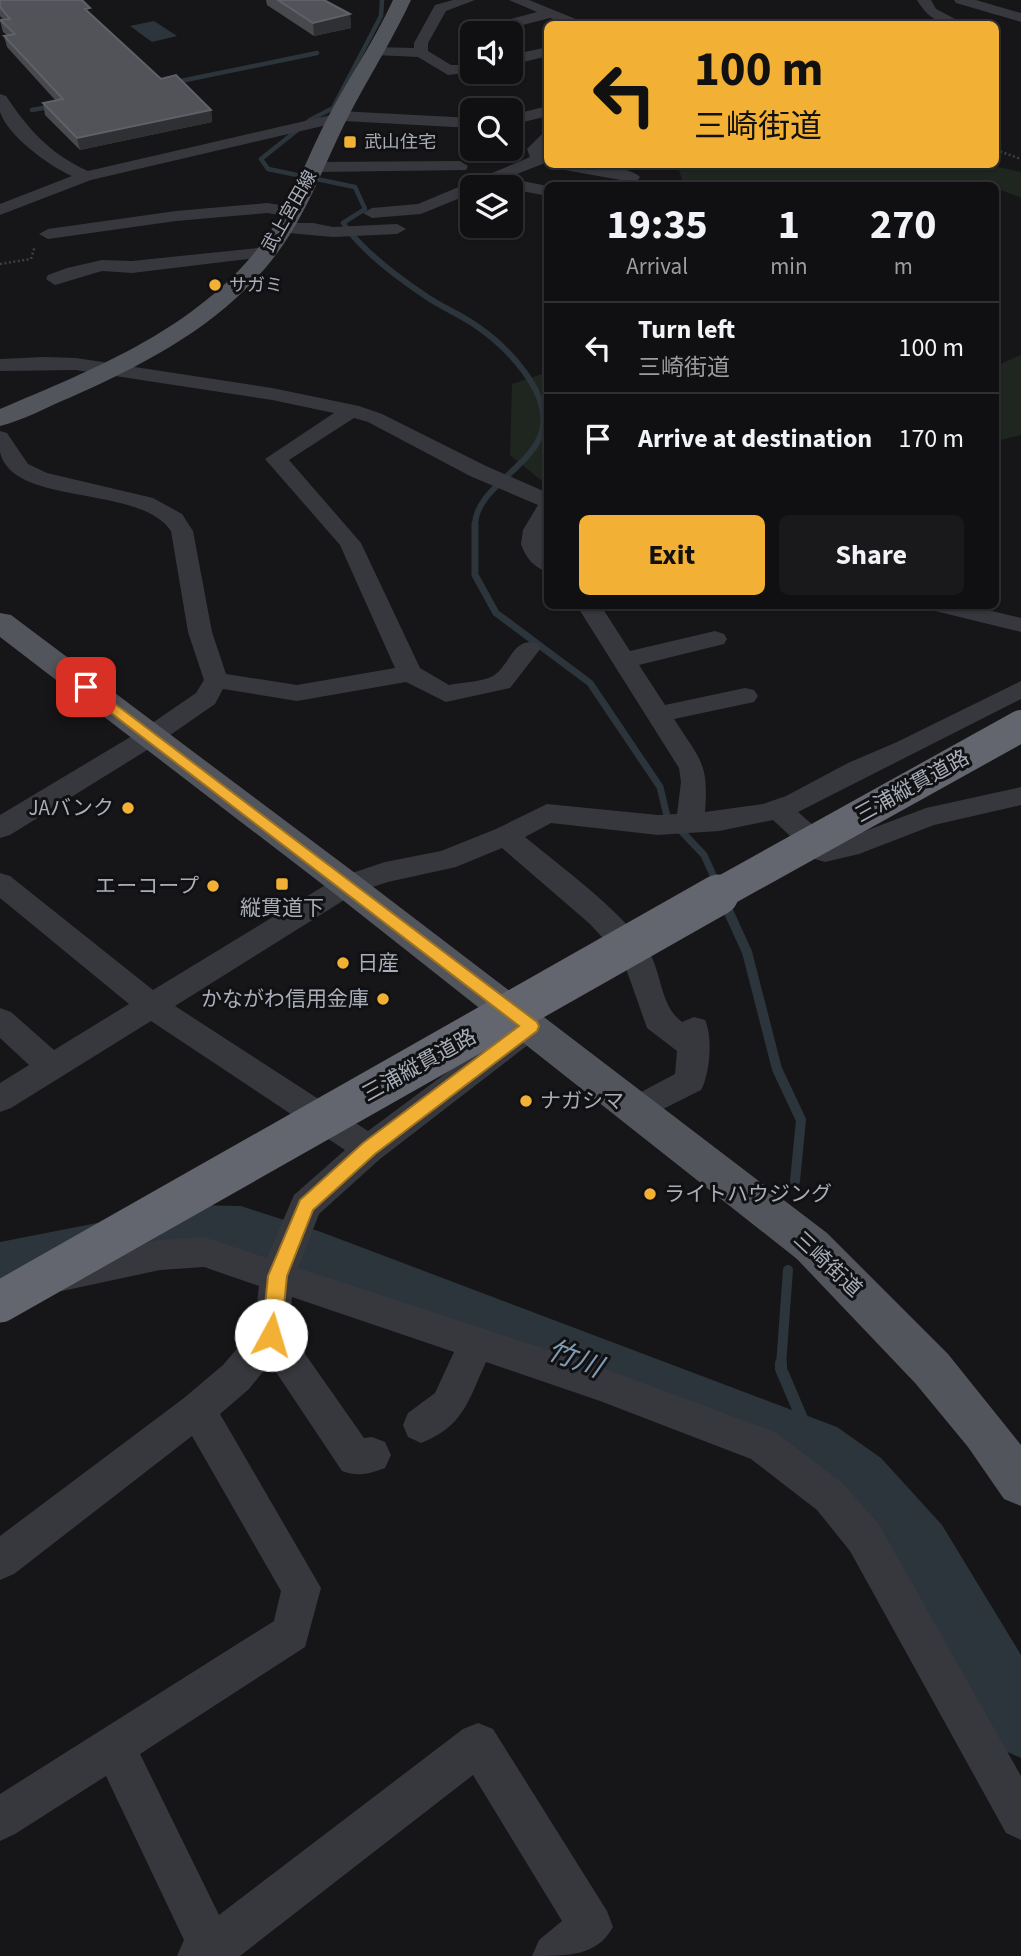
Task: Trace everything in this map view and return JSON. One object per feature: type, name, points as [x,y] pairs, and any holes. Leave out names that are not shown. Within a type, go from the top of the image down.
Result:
[{"type":"highway","name":"三浦縦貫道路","points":[[0,1283],[1021,712]]},
{"type":"highway","name":"三浦縦貫道路","points":[[0,1302],[949,764],[1021,726]]},
{"type":"main road","name":"武上宮田線","points":[[0,418],[113,369],[213,308],[253,270],[287,220],[338,117],[402,0]]},
{"type":"main road","name":"三崎街道","points":[[0,622],[531,1026],[812,1246],[932,1369],[984,1432],[1021,1483]]},
{"type":"street","points":[[421,48],[440,8],[468,0]]},
{"type":"street","points":[[516,0],[573,21]]},
{"type":"street","points":[[924,0],[931,12],[951,21]]},
{"type":"street","points":[[961,0],[1021,18]]},
{"type":"street","points":[[522,21],[551,13]]},
{"type":"street","points":[[375,51],[421,48],[438,43]]},
{"type":"street","points":[[421,48],[448,70],[460,70]]},
{"type":"street","points":[[523,58],[544,52]]},
{"type":"street","points":[[523,67],[544,69]]},
{"type":"street","points":[[0,99],[7,122],[43,155],[86,176]]},
{"type":"street","points":[[523,117],[544,112]]},
{"type":"street","points":[[0,210],[86,176],[338,117],[460,122]]},
{"type":"street","points":[[542,161],[538,159],[535,149],[544,141]]},
{"type":"street","points":[[501,175],[542,161]]},
{"type":"street","points":[[311,174],[396,173],[460,166]]},
{"type":"street","points":[[581,168],[632,177],[628,182]]},
{"type":"street","points":[[523,186],[544,190]]},
{"type":"street","points":[[372,213],[421,209],[460,192]]},
{"type":"street","points":[[48,233],[82,227],[268,208],[287,220],[333,232],[397,229]]},
{"type":"street","points":[[82,227],[95,265]]},
{"type":"street","points":[[55,279],[95,265],[117,263],[132,267],[267,252]]},
{"type":"street","points":[[0,365],[44,363],[113,369],[352,410],[375,418],[544,502]]},
{"type":"street","points":[[352,410],[276,459],[350,543],[410,673],[446,694],[501,682],[529,648]]},
{"type":"street","points":[[0,437],[20,468],[40,478],[145,503],[174,519],[182,531],[200,632],[216,680],[206,698],[151,736],[0,828]]},
{"type":"street","points":[[544,513],[530,544],[535,555],[544,562]]},
{"type":"street","points":[[591,609],[692,768],[694,782],[690,822]]},
{"type":"street","points":[[955,609],[1021,625]]},
{"type":"street","points":[[625,660],[715,639]]},
{"type":"street","points":[[216,680],[297,693],[410,673]]},
{"type":"street","points":[[0,1099],[347,885],[385,872],[446,860],[506,836],[547,813],[658,825],[719,821],[777,809],[796,803],[857,769],[906,748],[1021,688]]},
{"type":"street","points":[[660,714],[745,696]]},
{"type":"street","points":[[777,809],[825,852],[844,851],[927,818],[1021,796]]},
{"type":"street","points":[[506,836],[600,916],[636,955],[658,1020],[693,1038],[690,1081],[637,1109]]},
{"type":"street","points":[[0,883],[153,1007],[369,1149]]},
{"type":"street","points":[[0,1020],[51,1067]]},
{"type":"street","points":[[0,1560],[197,1410],[236,1377],[271,1335],[277,1276],[306,1205],[369,1149],[531,1026]]},
{"type":"street","points":[[0,1290],[160,1255],[205,1252],[600,1384],[764,1446],[830,1497],[864,1537],[1009,1772],[1021,1818]]},
{"type":"street","points":[[271,1335],[355,1458],[372,1455]]},
{"type":"street","points":[[421,1425],[448,1405],[476,1344]]},
{"type":"street","points":[[0,1819],[292,1633],[302,1588],[197,1410]]},
{"type":"street","points":[[114,1746],[209,1953],[478,1744],[591,1927],[555,1956]]},
{"type":"path","points":[[999,150],[1021,159]]},
{"type":"path","points":[[0,264],[31,259],[33,247],[48,233]]},
{"type":"shaded area","points":[[154,21],[177,36],[152,42],[130,26]]},
{"type":"shaded area","points":[[999,167],[1021,172],[1021,198],[999,189],[999,182],[683,182],[678,168]]},
{"type":"shaded area","points":[[1021,355],[1021,435],[999,440],[999,365]]},
{"type":"shaded area","points":[[544,373],[544,483],[510,455],[512,384]]},
{"type":"building","points":[[0,0],[82,0],[90,8],[85,9],[161,79],[176,75],[211,110],[77,138],[43,103],[63,99],[4,36],[15,34],[0,20],[10,19],[0,7]]},
{"type":"building","points":[[278,0],[324,0],[350,14],[313,23]]},
{"type":"waterway","points":[[351,233],[343,223],[365,209],[355,187],[268,169],[261,159],[310,120],[333,108],[381,16],[382,0]]},
{"type":"waterway","points":[[171,83],[317,53]]},
{"type":"waterway","points":[[32,110],[54,106]]},
{"type":"waterway","points":[[349,231],[396,275],[433,301],[472,323],[502,346],[525,372],[534,387],[543,416],[542,431],[527,456],[484,500],[477,513],[475,526]]},
{"type":"waterway","points":[[475,526],[475,575],[496,613],[590,683],[660,787],[667,816],[704,855],[717,884]]},
{"type":"waterway","points":[[725,904],[747,952],[777,1069],[801,1120],[795,1181]]},
{"type":"waterway","name":"竹川","points":[[0,1268],[189,1230],[241,1231],[321,1258],[815,1449],[858,1480],[919,1548],[1021,1722]]},
{"type":"waterway","points":[[781,1365],[788,1270]]},
{"type":"waterway","points":[[781,1365],[815,1449]]},
{"type":"place","name":"武山住宅","points":[[350,142]]},
{"type":"place","name":"サガミ","points":[[215,285]]},
{"type":"place","name":"JAバンク","points":[[128,808]]},
{"type":"place","name":"縦貫道下","points":[[282,884]]},
{"type":"place","name":"エーコープ","points":[[213,886]]},
{"type":"place","name":"日産","points":[[343,963]]},
{"type":"place","name":"かながわ信用金庫","points":[[383,999]]},
{"type":"place","name":"ナガシマ","points":[[526,1101]]},
{"type":"place","name":"ライトハウジング","points":[[650,1194]]},
{"type":"route","points":[[86,687],[531,1026],[369,1149],[306,1205],[277,1276],[271,1335]]}]
